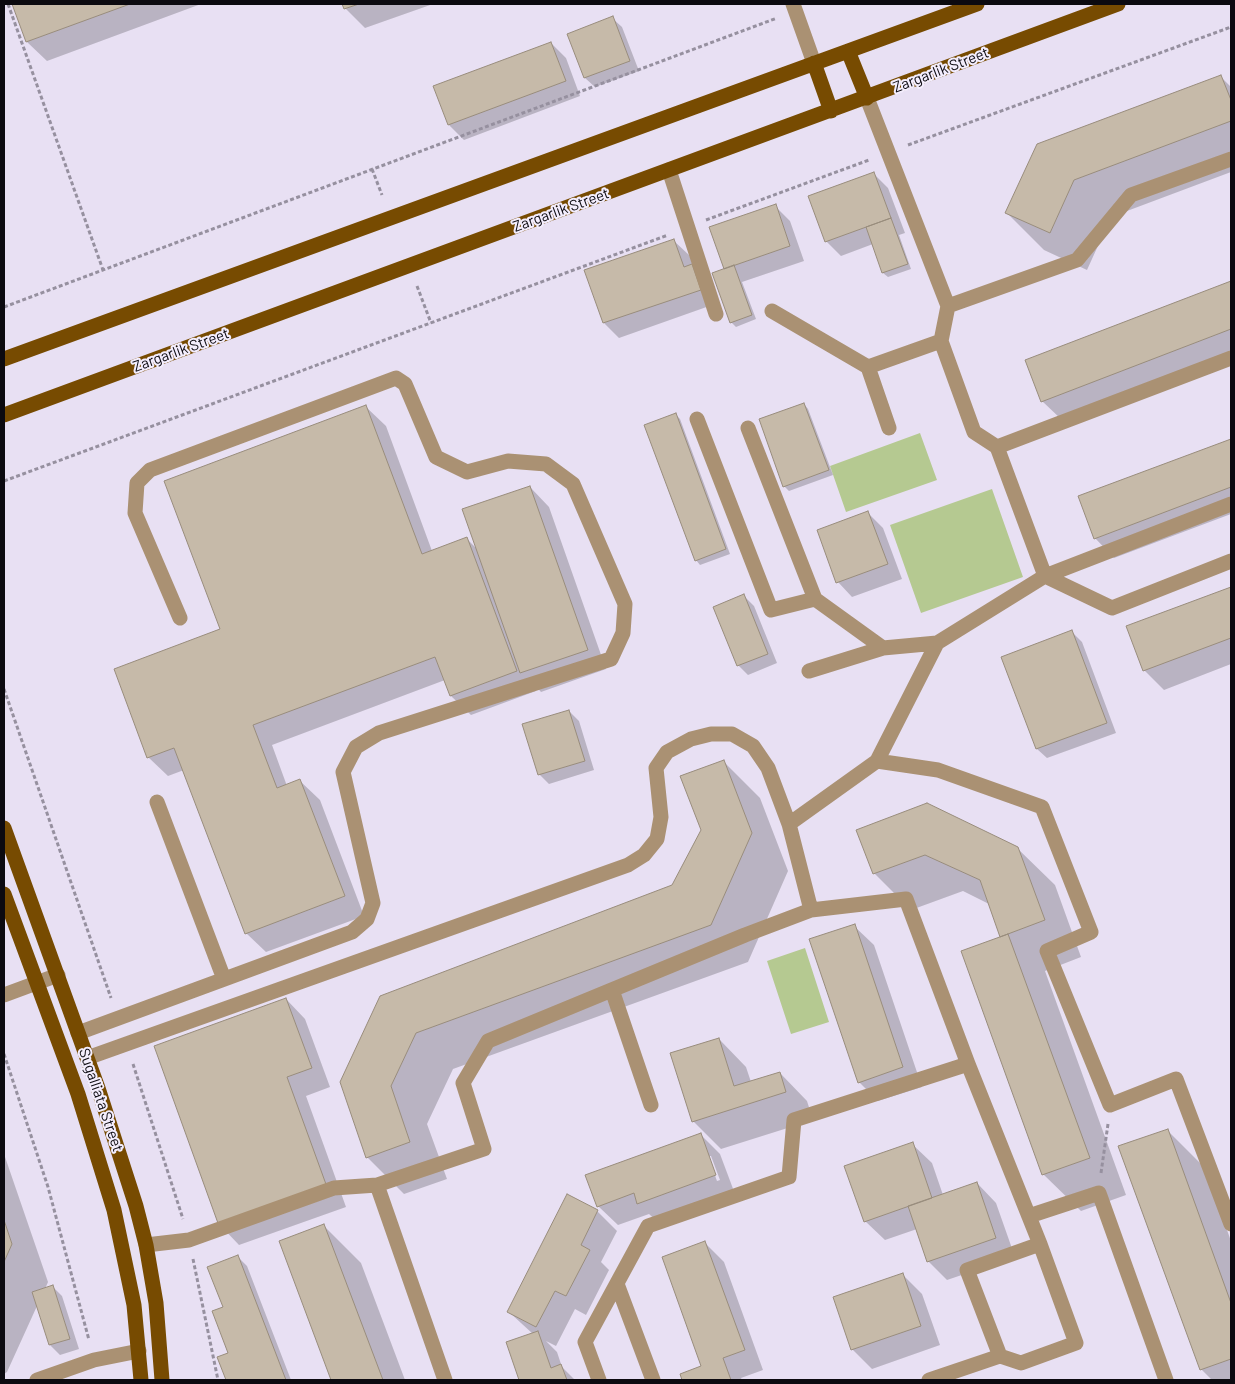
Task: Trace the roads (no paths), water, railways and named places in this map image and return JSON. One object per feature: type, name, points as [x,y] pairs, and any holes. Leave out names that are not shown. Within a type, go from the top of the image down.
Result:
[{"type":"main road","points":[[4,359],[977,4]]},
{"type":"main road","name":"Zargarlik Street","points":[[4,415],[867,98],[1079,10],[1118,4]]},
{"type":"main road","points":[[848,51],[867,98]]},
{"type":"main road","points":[[814,63],[832,111]]},
{"type":"main road","name":"Sugalliata Street","points":[[4,828],[87,1058],[123,1167],[146,1245],[156,1303],[162,1380]]},
{"type":"main road","name":"Sugalliata Street","points":[[4,894],[78,1094],[114,1210],[129,1277],[141,1380]]},
{"type":"lane","points":[[794,7],[814,63]]},
{"type":"lane","points":[[867,98],[948,306],[941,341],[974,432],[997,448],[1045,576],[1112,608],[1231,561]]},
{"type":"lane","points":[[948,306],[1077,260],[1131,195],[1231,159]]},
{"type":"lane","points":[[669,170],[716,314]]},
{"type":"lane","points":[[772,310],[868,367],[889,428]]},
{"type":"lane","points":[[868,367],[941,341]]},
{"type":"lane","points":[[997,448],[1231,358]]},
{"type":"lane","points":[[78,1033],[352,932],[366,920],[373,903],[343,772],[356,747],[379,733],[611,659],[623,634],[625,604],[573,484],[546,464],[508,461],[467,472],[436,457],[405,384],[396,378],[150,470],[137,482],[134,513],[180,618]]},
{"type":"lane","points":[[697,419],[771,610],[815,599]]},
{"type":"lane","points":[[748,428],[815,599],[883,648]]},
{"type":"lane","points":[[808,670],[883,648],[937,643],[1045,576],[1231,504]]},
{"type":"lane","points":[[789,824],[877,761],[937,643]]},
{"type":"lane","points":[[87,1058],[628,865],[644,855],[657,839],[661,817],[656,768],[668,752],[691,739],[711,734],[732,734],[753,746],[768,768],[789,824],[811,910]]},
{"type":"lane","points":[[877,761],[938,770],[1042,807],[1091,932],[1047,951],[1110,1105],[1176,1079],[1231,1224]]},
{"type":"lane","points":[[157,802],[224,979]]},
{"type":"lane","points":[[146,1245],[189,1240],[334,1188],[377,1185],[484,1149],[463,1082],[488,1041],[811,910],[906,900],[968,1064],[1040,1244],[1076,1344],[1020,1363],[1000,1356],[929,1380]]},
{"type":"lane","points":[[4,995],[58,975]]},
{"type":"lane","points":[[612,990],[651,1105]]},
{"type":"lane","points":[[599,1380],[585,1342],[648,1226],[789,1177],[794,1120],[968,1064]]},
{"type":"lane","points":[[377,1185],[445,1380]]},
{"type":"lane","points":[[1029,1216],[1099,1193],[1166,1380]]},
{"type":"lane","points":[[1000,1356],[967,1270],[1040,1244]]},
{"type":"lane","points":[[617,1284],[653,1380]]},
{"type":"lane","points":[[37,1380],[94,1360],[139,1351]]}]
